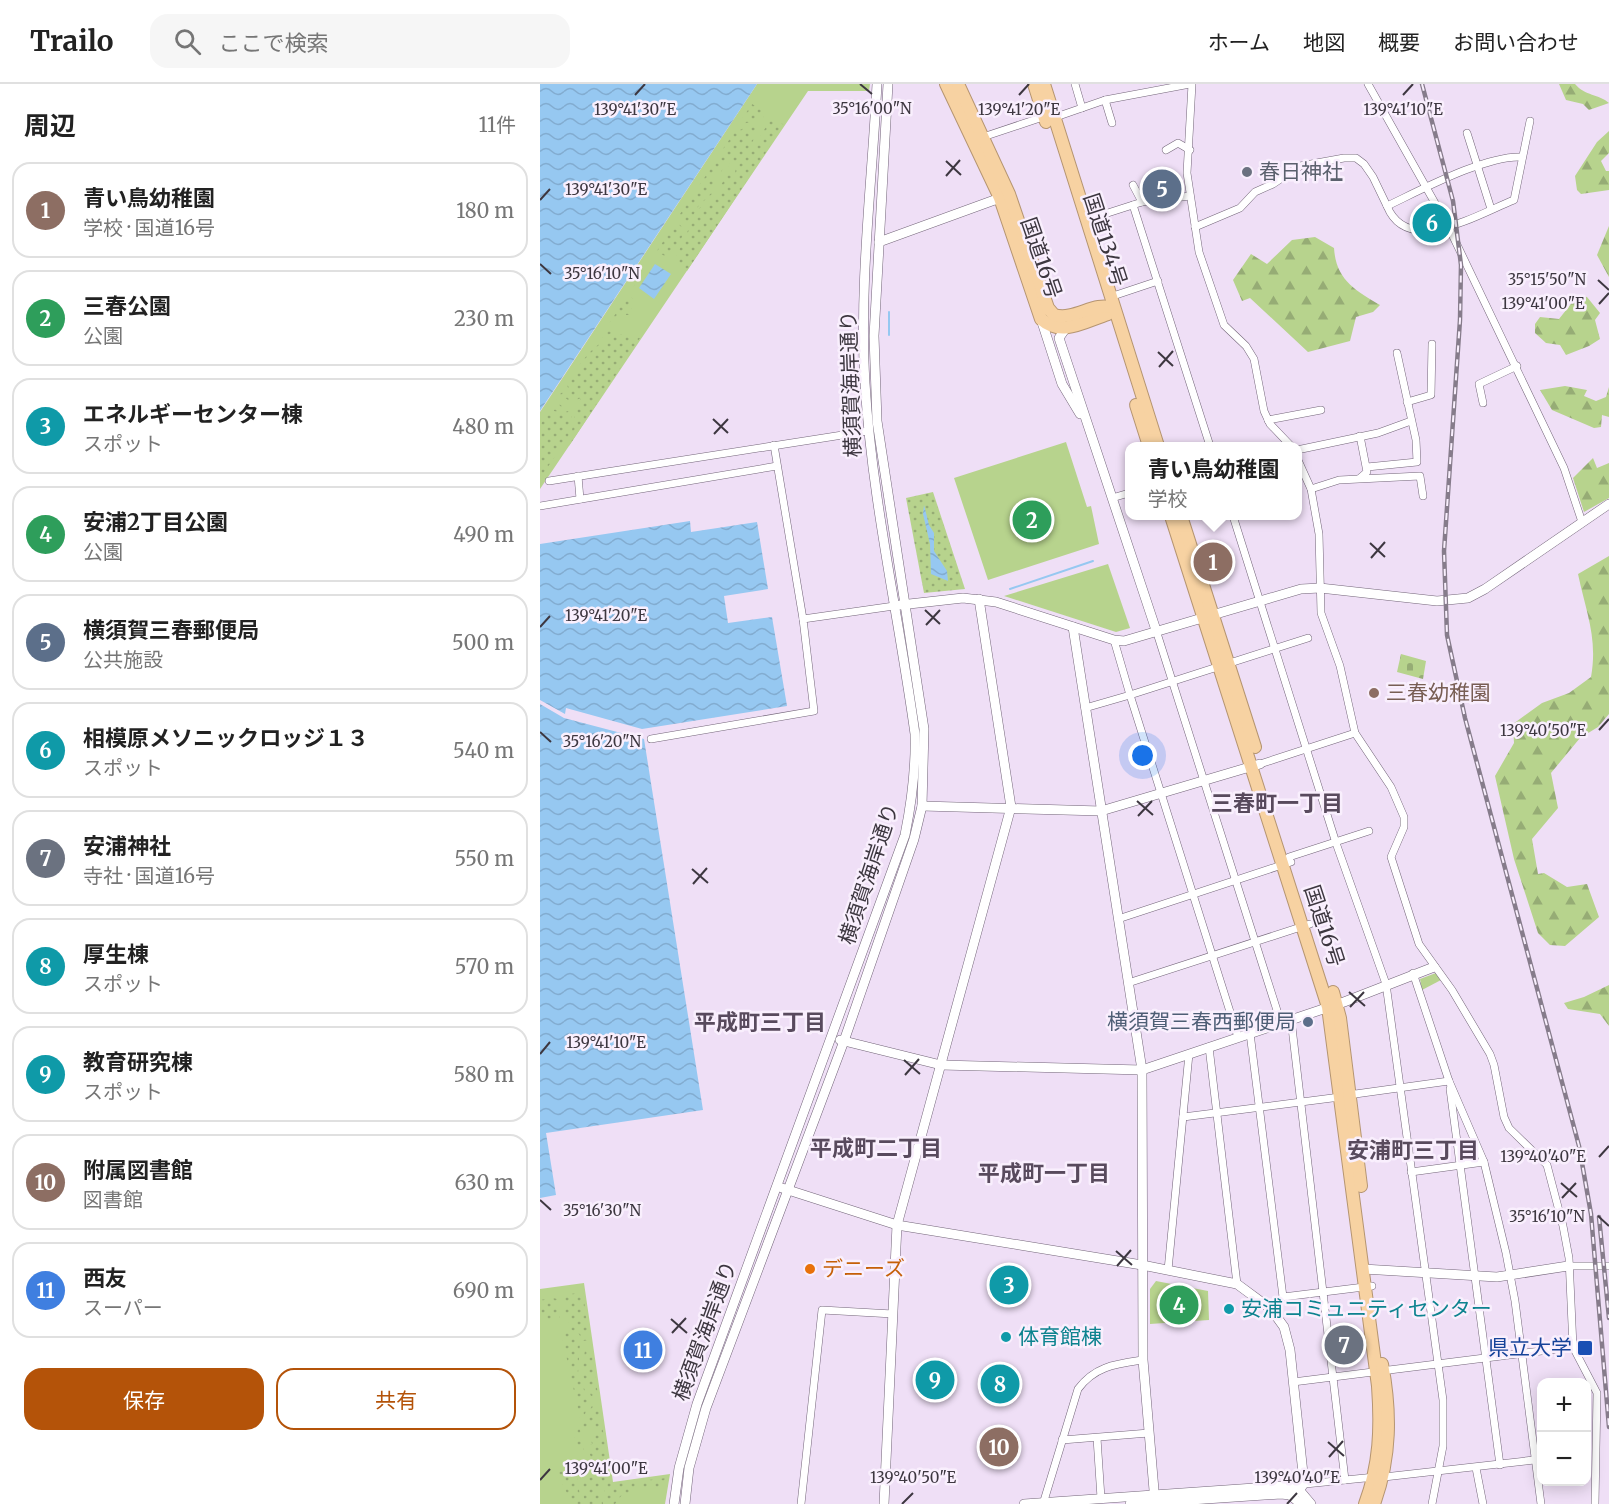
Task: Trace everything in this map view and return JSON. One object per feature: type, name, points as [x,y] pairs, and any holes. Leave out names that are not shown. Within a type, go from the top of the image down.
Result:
[{"type":"highway","name":"国道16号","points":[[946,84],[1000,198],[1041,319],[1054,328],[1066,328]]},
{"type":"highway","name":"国道16号","points":[[958,84],[1009,194],[1048,308],[1054,315],[1064,317],[1109,306]]},
{"type":"highway","name":"国道134号","points":[[1035,84],[1086,220],[1109,306]]},
{"type":"highway","name":"国道134号","points":[[1044,84],[1049,118],[1109,306]]},
{"type":"highway","points":[[1066,328],[1109,306]]},
{"type":"highway","points":[[1109,306],[1148,442]]},
{"type":"highway","points":[[1109,306],[1156,442]]},
{"type":"highway","name":"国道16号","points":[[1172,520],[1208,616],[1332,1006],[1379,1371],[1381,1432],[1379,1477],[1374,1504]]},
{"type":"highway","name":"国道16号","points":[[1182,520],[1208,616]]},
{"type":"highway","name":"国道16号","points":[[1365,1504],[1379,1477]]},
{"type":"street","name":"横須賀海岸通り","points":[[674,1504],[680,1468],[697,1404],[905,835],[911,802],[916,767],[915,734],[868,431],[865,380],[866,281],[877,84]]},
{"type":"street","points":[[685,1504],[689,1468],[706,1408],[843,1041],[914,839],[922,806],[924,729],[877,421],[874,336],[888,84]]},
{"type":"street","points":[[1075,84],[1083,108]]},
{"type":"street","points":[[983,136],[1106,100],[1191,84],[1188,173],[1199,252],[1224,325],[1246,346],[1254,360],[1268,420],[1287,442]]},
{"type":"street","points":[[1368,84],[1449,228],[1517,366],[1570,482],[1582,522]]},
{"type":"street","points":[[1106,100],[1113,123]]},
{"type":"street","points":[[1195,227],[1240,208],[1255,192],[1274,184],[1300,166],[1356,158],[1374,177],[1391,216],[1412,229],[1434,231],[1449,228],[1514,200],[1530,121]]},
{"type":"street","points":[[1467,133],[1491,208]]},
{"type":"street","points":[[1167,150],[1178,143],[1190,150]]},
{"type":"street","points":[[1387,206],[1477,167],[1509,156],[1522,157]]},
{"type":"street","points":[[1133,185],[1142,202]]},
{"type":"street","points":[[1086,220],[1142,202],[1190,196]]},
{"type":"street","points":[[879,242],[1000,198]]},
{"type":"street","points":[[1133,206],[1208,442]]},
{"type":"street","points":[[1109,306],[1158,281]]},
{"type":"street","points":[[1041,319],[1062,384],[1089,429]]},
{"type":"street","points":[[1066,328],[1059,338],[1156,630],[1202,781],[1281,1023]]},
{"type":"street","points":[[1407,402],[1431,395],[1432,344]]},
{"type":"street","points":[[1367,467],[1417,462],[1397,353]]},
{"type":"street","points":[[1483,403],[1479,384],[1517,366]]},
{"type":"street","points":[[1268,420],[1321,410]]},
{"type":"street","points":[[1302,449],[1360,436],[1411,421]]},
{"type":"street","points":[[549,480],[868,431]]},
{"type":"street","points":[[1359,478],[1367,472],[1360,436]]},
{"type":"street","points":[[651,739],[814,711],[804,620],[774,446]]},
{"type":"street","points":[[540,506],[777,466]]},
{"type":"street","points":[[1302,469],[1311,489],[1319,534],[1321,613],[1340,666],[1355,733],[1391,787],[1404,817],[1404,827],[1391,857],[1419,944],[1452,990],[1490,1054],[1504,1117],[1509,1128],[1547,1165],[1566,1237],[1573,1347],[1597,1393],[1595,1504]]},
{"type":"street","points":[[578,476],[580,499]]},
{"type":"street","points":[[1311,489],[1339,480],[1420,476],[1423,496]]},
{"type":"street","points":[[1112,498],[1125,494]]},
{"type":"street","points":[[804,620],[906,604],[979,599],[996,602],[1114,640],[1124,641],[1282,592],[1320,588],[1437,601],[1468,598],[1485,590],[1609,504]]},
{"type":"street","points":[[1234,520],[1336,843],[1386,984],[1444,1426],[1432,1504]]},
{"type":"street","points":[[884,1504],[897,1225],[1011,807],[979,599]]},
{"type":"street","points":[[1073,627],[1142,1070],[1143,1360],[1155,1499]]},
{"type":"street","points":[[1085,708],[1308,638]]},
{"type":"street","points":[[1114,640],[1238,1037]]},
{"type":"street","points":[[922,806],[1101,811],[1355,733]]},
{"type":"street","points":[[1118,919],[1235,881],[1370,831]]},
{"type":"street","points":[[1128,983],[1307,925]]},
{"type":"street","points":[[832,1038],[941,1065],[1142,1070],[1332,1006],[1434,966]]},
{"type":"street","points":[[1413,973],[1449,1081],[1484,1162],[1511,1276],[1541,1504]]},
{"type":"street","points":[[1292,1019],[1345,1480]]},
{"type":"street","points":[[1250,1034],[1283,1297]]},
{"type":"street","points":[[1209,1047],[1237,1284]]},
{"type":"street","points":[[1168,1270],[1189,1054]]},
{"type":"street","points":[[1183,1117],[1449,1081]]},
{"type":"street","points":[[1449,1081],[1500,1465]]},
{"type":"street","points":[[1411,1172],[1484,1162]]},
{"type":"street","points":[[777,1186],[897,1225],[1142,1265],[1237,1284],[1271,1309],[1284,1327],[1293,1382],[1303,1504]]},
{"type":"street","points":[[1366,1269],[1511,1276],[1568,1266],[1609,1266]]},
{"type":"street","points":[[1271,1309],[1283,1297],[1368,1286]]},
{"type":"street","points":[[801,1504],[822,1310],[893,1314]]},
{"type":"street","points":[[1293,1382],[1573,1347]]},
{"type":"street","points":[[1043,1503],[1078,1389],[1092,1372],[1103,1367],[1143,1360]]},
{"type":"street","points":[[1062,1440],[1149,1433]]},
{"type":"street","points":[[1097,1437],[1101,1498]]},
{"type":"street","points":[[1130,1504],[1155,1499],[1282,1486],[1302,1487],[1345,1480],[1476,1468],[1534,1460]]},
{"type":"street","points":[[1476,1468],[1483,1504]]},
{"type":"street","points":[[1024,1504],[1084,1502],[1101,1498],[1186,1502],[1290,1495],[1302,1487]]},
{"type":"street","points":[[1302,1487],[1311,1504]]},
{"type":"street","points":[[1290,1495],[1303,1504]]},
{"type":"green space","points":[[757,84],[870,84],[869,91],[808,91],[540,489],[540,412]]},
{"type":"green space","points":[[1559,84],[1575,84],[1583,91],[1609,103],[1589,110],[1583,104],[1566,100]]},
{"type":"green space","points":[[752,104],[764,111],[763,119],[738,125]]},
{"type":"green space","points":[[772,117],[784,125],[687,271],[674,262],[697,210],[733,182],[736,168],[752,150]]},
{"type":"green space","points":[[752,124],[759,125],[760,129],[742,159],[732,164],[720,160],[718,156],[734,133]]},
{"type":"green space","points":[[1609,131],[1609,153],[1601,161],[1606,171],[1609,171],[1609,190],[1581,194],[1577,190],[1575,176],[1597,142]]},
{"type":"green space","points":[[718,162],[723,167],[721,174],[718,172],[713,179],[716,181],[713,193],[699,205],[689,223],[680,221],[678,217],[713,165]]},
{"type":"green space","points":[[727,166],[733,169],[732,179],[719,191],[719,183],[721,185],[726,177]]},
{"type":"green space","points":[[676,222],[685,229],[679,244],[665,256],[657,252],[628,295],[636,301],[631,309],[632,315],[626,315],[624,309],[618,319],[614,317],[609,324],[612,327],[612,333],[599,339]]},
{"type":"green space","points":[[1609,226],[1609,277],[1597,255]]},
{"type":"green space","points":[[1315,237],[1334,248],[1339,268],[1348,283],[1380,305],[1373,312],[1356,317],[1350,341],[1308,352],[1250,298],[1242,301],[1233,280],[1251,254],[1267,264],[1292,240]]},
{"type":"green space","points":[[1578,295],[1587,297],[1600,313],[1595,320],[1600,339],[1566,355],[1560,345],[1546,343],[1535,333],[1535,324],[1540,317],[1559,319]]},
{"type":"green space","points":[[621,334],[640,338],[569,446],[576,409],[581,398],[573,401],[567,385],[595,347]]},
{"type":"green space","points":[[1565,386],[1587,390],[1584,396],[1596,401],[1606,397],[1609,387],[1609,417],[1602,415],[1601,427],[1594,428],[1552,410],[1540,390]]},
{"type":"green space","points":[[566,392],[571,402],[564,397],[559,404],[566,409],[560,412],[554,411],[553,406],[561,393]]},
{"type":"green space","points":[[568,411],[572,415],[568,438],[540,478],[540,425],[548,413],[560,414]]},
{"type":"green space","points":[[1066,442],[1087,507],[1091,506],[1099,544],[988,580],[954,478]]},
{"type":"green space","points":[[1593,458],[1597,468],[1609,463],[1609,498],[1584,512],[1573,478]]},
{"type":"green space","points":[[933,492],[965,589],[924,593],[906,498]]},
{"type":"green space","points":[[1609,556],[1609,714],[1598,727],[1580,738],[1551,773],[1558,808],[1532,839],[1538,874],[1544,873],[1567,887],[1587,884],[1599,917],[1565,946],[1550,945],[1538,933],[1514,859],[1495,776],[1514,743],[1513,724],[1542,703],[1569,693],[1591,677],[1592,637],[1578,574]]},
{"type":"green space","points":[[1108,564],[1130,628],[1116,632],[1004,596]]},
{"type":"green space","points":[[1401,654],[1426,661],[1423,679],[1397,672]]},
{"type":"green space","points":[[1436,973],[1441,980],[1422,990],[1420,979]]},
{"type":"green space","points":[[1609,985],[1609,1026],[1600,1014],[1568,1009],[1564,1003],[1584,997]]},
{"type":"green space","points":[[1156,1281],[1208,1291],[1209,1320],[1150,1324],[1150,1289]]},
{"type":"green space","points":[[584,1283],[613,1482],[670,1474],[665,1504],[540,1504],[540,1289]]},
{"type":"green space","points":[[583,1292],[589,1340],[583,1341],[579,1334],[570,1329],[568,1317],[564,1317],[563,1299],[565,1295]]},
{"type":"green space","points":[[557,1299],[560,1318],[540,1321],[540,1300]]},
{"type":"green space","points":[[561,1332],[570,1332],[580,1342],[578,1374],[589,1400],[585,1414],[580,1418]]},
{"type":"green space","points":[[591,1349],[598,1395],[591,1396],[582,1373],[585,1350]]},
{"type":"green space","points":[[599,1405],[611,1484],[667,1478],[662,1487],[630,1489],[630,1492],[621,1496],[615,1504],[606,1504],[604,1485],[586,1446],[592,1444],[590,1434],[596,1432],[594,1425],[582,1429],[581,1423],[592,1406]]},
{"type":"green space","points":[[579,1425],[585,1455],[584,1457],[574,1440]]},
{"type":"green space","points":[[590,1465],[597,1475],[603,1504],[585,1504],[579,1468]]},
{"type":"green space","points":[[576,1468],[581,1504],[572,1504],[556,1470]]},
{"type":"water","points":[[540,84],[757,84],[540,411]]},
{"type":"water","points":[[655,264],[671,274],[654,299],[639,288]]},
{"type":"water","points":[[924,505],[929,525],[934,533],[934,551],[947,571],[948,581],[931,574],[930,544],[923,514]]},
{"type":"water","points":[[690,521],[691,532],[757,522],[768,589],[724,596],[728,623],[772,617],[787,706],[642,729],[566,708],[565,714],[540,700],[540,544]]},
{"type":"water","points":[[540,704],[564,718],[644,739],[703,1110],[546,1133],[556,1195],[540,1198]]},
{"type":"waterway","points":[[889,312],[889,335]]},
{"type":"waterway","points":[[1010,589],[1093,561]]},
{"type":"railway","points":[[1422,84],[1453,201],[1461,265],[1460,320],[1444,551],[1447,635],[1465,718],[1579,1146],[1591,1214],[1609,1427]]},
{"type":"railway","points":[[1599,1217],[1609,1318]]},
{"type":"place","name":"春日神社","points":[[1247,172]]},
{"type":"place","name":"横須賀三春郵便局","points":[[1162,189]]},
{"type":"place","name":"相模原メソニックロッジ１３","points":[[1432,223]]},
{"type":"place","name":"三春公園","points":[[1032,520]]},
{"type":"place","name":"青い鳥幼稚園","points":[[1213,562]]},
{"type":"place","name":"三春幼稚園","points":[[1374,693]]},
{"type":"place","name":"横須賀三春西郵便局","points":[[1308,1022]]},
{"type":"place","name":"デニーズ","points":[[810,1269]]},
{"type":"place","name":"エネルギーセンター棟","points":[[1009,1285]]},
{"type":"place","name":"安浦2丁目公園","points":[[1179,1305]]},
{"type":"place","name":"安浦コミュニティセンター","points":[[1229,1309]]},
{"type":"place","name":"体育館棟","points":[[1006,1337]]},
{"type":"place","name":"安浦神社","points":[[1344,1345]]},
{"type":"place","name":"県立大学","points":[[1585,1348]]},
{"type":"place","name":"西友","points":[[643,1350]]},
{"type":"place","name":"教育研究棟","points":[[935,1380]]},
{"type":"place","name":"厚生棟","points":[[1000,1384]]},
{"type":"place","name":"附属図書館","points":[[999,1447]]},
{"type":"district","name":"三春町一丁目","points":[[1277,803]]},
{"type":"district","name":"平成町三丁目","points":[[760,1022]]},
{"type":"district","name":"平成町二丁目","points":[[876,1148]]},
{"type":"district","name":"安浦町三丁目","points":[[1413,1150]]},
{"type":"district","name":"平成町一丁目","points":[[1044,1173]]}]
